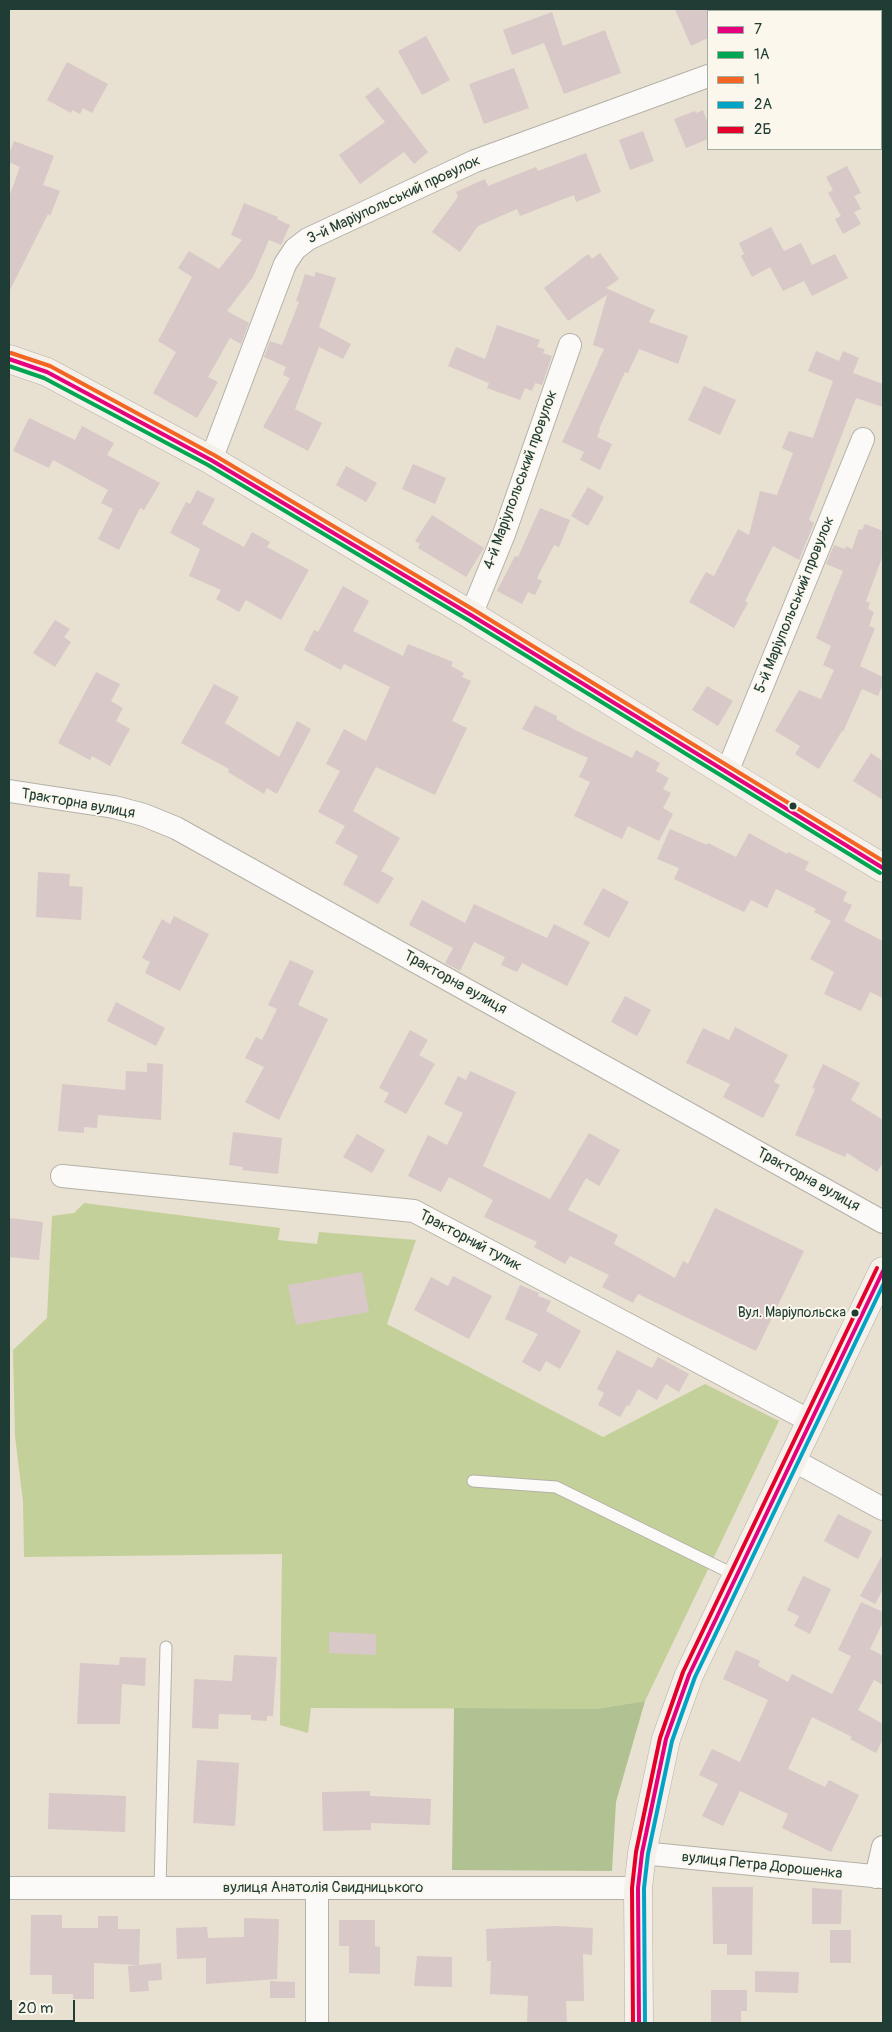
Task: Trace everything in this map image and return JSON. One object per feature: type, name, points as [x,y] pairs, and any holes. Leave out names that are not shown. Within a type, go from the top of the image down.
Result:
[{"type":"main road","points":[[9,359],[48,372],[211,460],[471,615],[883,868]]},
{"type":"main road","points":[[639,2023],[638,1888],[642,1853],[666,1739],[689,1675],[883,1271]]},
{"type":"street","name":"3-й Маріупольський провулок","points":[[211,460],[285,264],[295,250],[308,239],[475,161],[707,76]]},
{"type":"street","name":"4-й Маріупольський провулок","points":[[471,615],[504,534],[570,345]]},
{"type":"street","name":"5-й Маріупольський провулок","points":[[727,772],[864,439]]},
{"type":"street","name":"Тракторна вулиця","points":[[9,791],[114,807],[144,815],[176,828],[883,1222]]},
{"type":"street","name":"Тракторний тупик","points":[[62,1176],[414,1211],[812,1422]]},
{"type":"street","points":[[793,1460],[883,1509]]},
{"type":"street","points":[[880,1877],[883,1847]]},
{"type":"street","name":"вулиця Петра Дорошенка","points":[[642,1853],[880,1877]]},
{"type":"street","name":"вулиця Анатолія Свидницького","points":[[9,1888],[638,1888]]},
{"type":"street","points":[[317,1888],[317,2023]]},
{"type":"lane","points":[[474,1481],[556,1487],[737,1576]]},
{"type":"lane","points":[[160,1888],[166,1646]]},
{"type":"green space","points":[[84,1203],[280,1228],[278,1240],[317,1244],[319,1232],[416,1240],[387,1324],[603,1437],[705,1384],[779,1421],[645,1701],[595,1709],[311,1708],[308,1733],[280,1725],[282,1554],[24,1557],[23,1502],[15,1436],[13,1350],[47,1318],[52,1216],[74,1213]]},
{"type":"green space","points":[[645,1701],[616,1802],[612,1871],[452,1870],[454,1708],[595,1709]]},
{"type":"building","points":[[675,9],[708,9],[707,38],[691,46]]},
{"type":"building","points":[[552,12],[563,46],[605,30],[621,73],[564,94],[544,43],[512,55],[503,30]]},
{"type":"building","points":[[426,36],[450,80],[422,95],[398,51]]},
{"type":"building","points":[[67,62],[108,84],[92,113],[83,108],[80,114],[72,110],[71,113],[47,100]]},
{"type":"building","points":[[514,68],[529,108],[484,124],[469,84]]},
{"type":"building","points":[[378,87],[428,152],[414,164],[404,152],[360,184],[339,155],[385,122],[365,97]]},
{"type":"building","points":[[703,110],[707,121],[707,139],[686,148],[674,119],[695,111],[696,113]]},
{"type":"building","points":[[643,131],[654,161],[630,170],[619,140]]},
{"type":"building","points":[[14,141],[54,156],[43,185],[60,191],[50,216],[48,214],[9,292],[9,197],[20,167],[9,162],[9,154]]},
{"type":"building","points":[[586,153],[601,192],[576,202],[574,195],[520,216],[517,209],[478,226],[460,252],[432,232],[458,197],[456,192],[485,179],[488,186],[536,167],[538,171]]},
{"type":"building","points":[[847,166],[861,193],[854,196],[861,209],[854,212],[861,224],[843,234],[835,219],[841,216],[828,193],[833,190],[826,177]]},
{"type":"building","points":[[244,203],[278,217],[277,219],[290,225],[281,245],[269,240],[253,277],[227,311],[249,323],[241,344],[230,338],[208,377],[218,382],[197,418],[153,393],[176,352],[158,341],[192,277],[178,268],[189,251],[219,269],[242,240],[231,235]]},
{"type":"building","points":[[771,227],[784,251],[801,243],[812,265],[835,254],[848,278],[812,296],[804,281],[783,291],[770,267],[752,277],[741,256],[744,254],[739,243]]},
{"type":"building","points":[[600,253],[619,279],[606,288],[655,310],[649,322],[688,336],[678,364],[639,349],[628,373],[625,372],[599,429],[597,437],[612,444],[600,470],[580,460],[584,452],[562,442],[597,365],[599,366],[597,364],[604,349],[593,345],[607,295],[568,321],[544,288],[588,254],[592,259]]},
{"type":"building","points":[[316,272],[336,278],[319,327],[351,344],[343,359],[319,347],[295,409],[322,423],[308,451],[263,427],[290,378],[283,375],[286,367],[264,357],[270,341],[282,345],[299,302],[296,301],[305,274],[314,277]]},
{"type":"building","points":[[497,325],[540,340],[537,347],[545,349],[543,353],[552,356],[542,385],[535,383],[532,391],[525,388],[520,400],[487,388],[489,383],[448,366],[456,347],[485,359]]},
{"type":"building","points":[[816,351],[839,361],[843,351],[859,358],[853,373],[883,384],[883,407],[856,398],[809,520],[814,523],[799,560],[773,546],[745,601],[748,603],[734,628],[689,602],[706,572],[714,576],[738,529],[749,535],[760,491],[777,495],[793,453],[782,448],[789,431],[813,438],[833,381],[808,371]]},
{"type":"building","points":[[704,386],[736,400],[720,435],[688,420]]},
{"type":"building","points":[[29,418],[75,440],[82,426],[114,443],[107,455],[160,483],[144,510],[140,508],[119,550],[98,539],[113,509],[101,503],[108,490],[53,460],[49,468],[13,451]]},
{"type":"building","points":[[413,464],[446,478],[435,504],[402,489]]},
{"type":"building","points":[[346,466],[377,483],[366,502],[336,485]]},
{"type":"building","points":[[588,487],[604,497],[588,526],[571,516]]},
{"type":"building","points":[[197,490],[215,499],[202,524],[244,547],[252,532],[270,542],[267,547],[309,570],[281,620],[246,600],[239,612],[216,599],[221,590],[189,576],[200,549],[170,533],[186,502],[190,504]]},
{"type":"building","points":[[540,508],[570,520],[559,547],[554,545],[537,578],[542,581],[535,595],[528,592],[522,604],[497,591],[515,556],[518,557]]},
{"type":"building","points":[[432,515],[484,548],[466,577],[418,548],[420,544],[415,541]]},
{"type":"building","points":[[865,524],[883,531],[883,555],[866,601],[870,603],[868,609],[874,612],[869,626],[875,628],[860,666],[883,677],[883,685],[878,696],[862,689],[843,732],[819,769],[795,754],[800,746],[775,731],[799,690],[821,699],[834,670],[823,665],[831,646],[816,638],[843,571],[826,564],[834,545],[845,549],[846,546],[852,549],[859,529],[862,530]]},
{"type":"building","points":[[343,586],[369,601],[353,631],[403,656],[408,644],[453,662],[451,666],[464,673],[462,677],[471,681],[452,721],[467,728],[435,795],[376,767],[353,811],[400,838],[381,871],[394,878],[378,904],[343,884],[358,856],[335,843],[345,826],[318,812],[340,771],[326,764],[344,729],[366,741],[390,687],[344,664],[341,670],[304,650],[314,630],[318,632]]},
{"type":"building","points":[[55,620],[70,629],[64,637],[71,642],[55,667],[33,653]]},
{"type":"building","points":[[96,672],[120,684],[111,701],[123,708],[116,721],[130,729],[110,766],[92,756],[90,760],[58,743]]},
{"type":"building","points":[[214,684],[239,697],[225,723],[279,757],[297,721],[311,729],[277,794],[267,788],[264,794],[228,772],[229,769],[181,743]]},
{"type":"building","points":[[707,686],[733,701],[718,726],[692,710]]},
{"type":"building","points":[[535,705],[557,716],[556,719],[575,730],[632,758],[636,750],[660,763],[656,771],[669,778],[663,789],[671,793],[663,808],[673,814],[659,841],[628,826],[622,839],[574,816],[590,782],[579,777],[588,758],[522,729]]},
{"type":"building","points":[[871,753],[883,761],[883,800],[853,781]]},
{"type":"building","points":[[670,829],[707,845],[708,843],[736,857],[749,833],[787,854],[788,852],[809,862],[805,870],[847,892],[843,901],[852,905],[844,921],[883,941],[883,998],[870,992],[861,1011],[824,994],[834,972],[810,959],[831,921],[814,912],[816,909],[776,889],[767,908],[751,900],[744,912],[674,879],[679,868],[657,859]]},
{"type":"building","points":[[38,872],[70,874],[69,886],[83,887],[81,920],[36,917]]},
{"type":"building","points":[[603,888],[629,902],[609,938],[583,924]]},
{"type":"building","points":[[422,900],[465,923],[474,904],[547,938],[554,924],[590,942],[567,986],[522,963],[517,972],[501,965],[505,957],[474,942],[460,971],[445,963],[453,948],[409,925]]},
{"type":"building","points":[[174,916],[209,934],[180,991],[145,973],[150,962],[142,958],[162,919],[170,924]]},
{"type":"building","points":[[290,960],[314,971],[298,1005],[328,1019],[279,1120],[245,1102],[264,1067],[245,1058],[256,1037],[262,1040],[277,1009],[268,1005]]},
{"type":"building","points":[[625,996],[651,1010],[637,1036],[611,1022]]},
{"type":"building","points":[[116,1002],[165,1028],[156,1046],[107,1021]]},
{"type":"building","points":[[735,1027],[788,1055],[774,1082],[780,1085],[763,1118],[723,1097],[730,1084],[686,1063],[703,1028],[729,1040]]},
{"type":"building","points":[[410,1030],[428,1040],[419,1055],[435,1064],[406,1114],[384,1102],[389,1093],[379,1088]]},
{"type":"building","points":[[147,1063],[163,1064],[161,1120],[98,1115],[97,1128],[84,1127],[84,1133],[58,1131],[62,1084],[125,1090],[126,1071],[147,1072]]},
{"type":"building","points":[[823,1064],[860,1083],[851,1100],[883,1120],[883,1163],[877,1172],[847,1153],[845,1157],[795,1135],[815,1089],[812,1088]]},
{"type":"building","points":[[470,1071],[516,1092],[483,1166],[550,1199],[589,1133],[620,1150],[599,1186],[586,1178],[568,1210],[618,1235],[614,1244],[675,1278],[683,1261],[688,1264],[715,1208],[804,1251],[756,1351],[638,1294],[633,1303],[602,1287],[609,1275],[570,1256],[565,1264],[534,1247],[537,1242],[484,1217],[493,1200],[449,1177],[441,1192],[408,1176],[428,1135],[447,1145],[463,1113],[444,1104],[458,1076],[466,1080]]},
{"type":"building","points":[[233,1132],[282,1138],[278,1174],[242,1170],[243,1167],[229,1165]]},
{"type":"building","points":[[357,1134],[385,1150],[372,1173],[343,1157]]},
{"type":"building","points":[[9,1218],[43,1222],[39,1260],[9,1257]]},
{"type":"building","points":[[362,1272],[369,1312],[296,1325],[288,1285]]},
{"type":"building","points":[[453,1276],[492,1296],[469,1339],[414,1310],[431,1277],[448,1286]]},
{"type":"building","points":[[520,1285],[539,1293],[538,1296],[551,1301],[546,1311],[581,1331],[560,1369],[546,1361],[540,1372],[522,1362],[538,1334],[505,1319]]},
{"type":"building","points":[[617,1350],[652,1368],[658,1357],[689,1374],[679,1392],[666,1384],[657,1400],[638,1389],[629,1406],[627,1405],[620,1417],[598,1405],[604,1393],[597,1389]]},
{"type":"building","points":[[838,1514],[872,1531],[858,1559],[824,1541]]},
{"type":"building","points":[[883,1554],[883,1589],[875,1604],[860,1596]]},
{"type":"building","points":[[803,1576],[831,1589],[810,1634],[794,1626],[799,1616],[787,1610]]},
{"type":"building","points":[[861,1602],[883,1612],[883,1622],[870,1649],[883,1656],[883,1685],[874,1680],[858,1710],[883,1724],[883,1739],[876,1753],[850,1739],[852,1737],[812,1717],[788,1769],[825,1787],[829,1780],[859,1795],[831,1852],[782,1828],[788,1814],[740,1791],[723,1826],[702,1816],[718,1784],[699,1775],[712,1749],[740,1762],[768,1700],[723,1679],[736,1650],[760,1661],[758,1666],[788,1682],[792,1674],[832,1694],[851,1656],[838,1650]]},
{"type":"building","points":[[329,1632],[376,1634],[376,1655],[329,1653]]},
{"type":"building","points":[[234,1655],[277,1657],[273,1716],[267,1716],[267,1721],[251,1720],[251,1715],[219,1714],[218,1729],[192,1728],[194,1679],[232,1681]]},
{"type":"building","points":[[120,1657],[146,1658],[145,1686],[122,1684],[120,1724],[77,1724],[80,1663],[119,1665]]},
{"type":"building","points":[[197,1760],[239,1763],[235,1826],[193,1823]]},
{"type":"building","points":[[370,1791],[370,1796],[431,1799],[430,1825],[371,1823],[371,1830],[323,1831],[322,1792]]},
{"type":"building","points":[[49,1793],[126,1796],[125,1832],[48,1829]]},
{"type":"building","points":[[712,1887],[753,1887],[752,1955],[727,1955],[727,1944],[713,1944]]},
{"type":"building","points":[[812,1888],[842,1890],[841,1924],[812,1924]]},
{"type":"building","points":[[31,1915],[62,1915],[62,1928],[98,1928],[98,1916],[118,1916],[118,1929],[140,1929],[139,1965],[94,1963],[94,1999],[73,1999],[73,1994],[52,1994],[52,1975],[30,1975]]},
{"type":"building","points":[[244,1918],[279,1919],[277,1979],[206,1984],[206,1958],[177,1959],[176,1928],[207,1927],[208,1938],[244,1937]]},
{"type":"building","points":[[339,1920],[375,1920],[375,1946],[380,1947],[380,1974],[349,1973],[349,1946],[339,1946]]},
{"type":"building","points":[[554,1926],[593,1928],[592,1955],[583,1954],[584,2001],[566,2001],[567,2023],[527,2023],[528,1996],[490,1994],[491,1961],[487,1961],[486,1929]]},
{"type":"building","points":[[830,1930],[851,1930],[851,1963],[830,1963]]},
{"type":"building","points":[[417,1956],[452,1957],[452,1987],[414,1986]]},
{"type":"building","points":[[161,1963],[162,1980],[148,1981],[149,1991],[130,1992],[128,1966]]},
{"type":"building","points":[[755,1971],[799,1972],[798,1993],[755,1992]]},
{"type":"building","points":[[270,1981],[295,1982],[295,1998],[270,1998]]},
{"type":"building","points":[[711,1990],[747,1990],[747,2011],[741,2011],[741,2023],[711,2023]]},
{"type":"transit line","name":"1","points":[[11,353],[50,366],[214,455],[474,610],[883,861]]},
{"type":"transit line","name":"7","points":[[9,359],[47,372],[211,460],[471,615],[883,868]]},
{"type":"transit line","name":"1А","points":[[9,366],[44,378],[208,465],[468,620],[880,873]]},
{"type":"transit line","name":"2Б","points":[[633,2023],[632,1888],[636,1852],[660,1738],[683,1672],[877,1268]]},
{"type":"transit line","name":"7","points":[[639,2023],[638,1888],[642,1853],[666,1739],[689,1675],[883,1271]]},
{"type":"transit line","name":"2А","points":[[645,2023],[644,1888],[648,1854],[672,1741],[695,1677],[883,1285]]},
{"type":"place","name":"Вул. Маріупольска","points":[[855,1313]]}]
